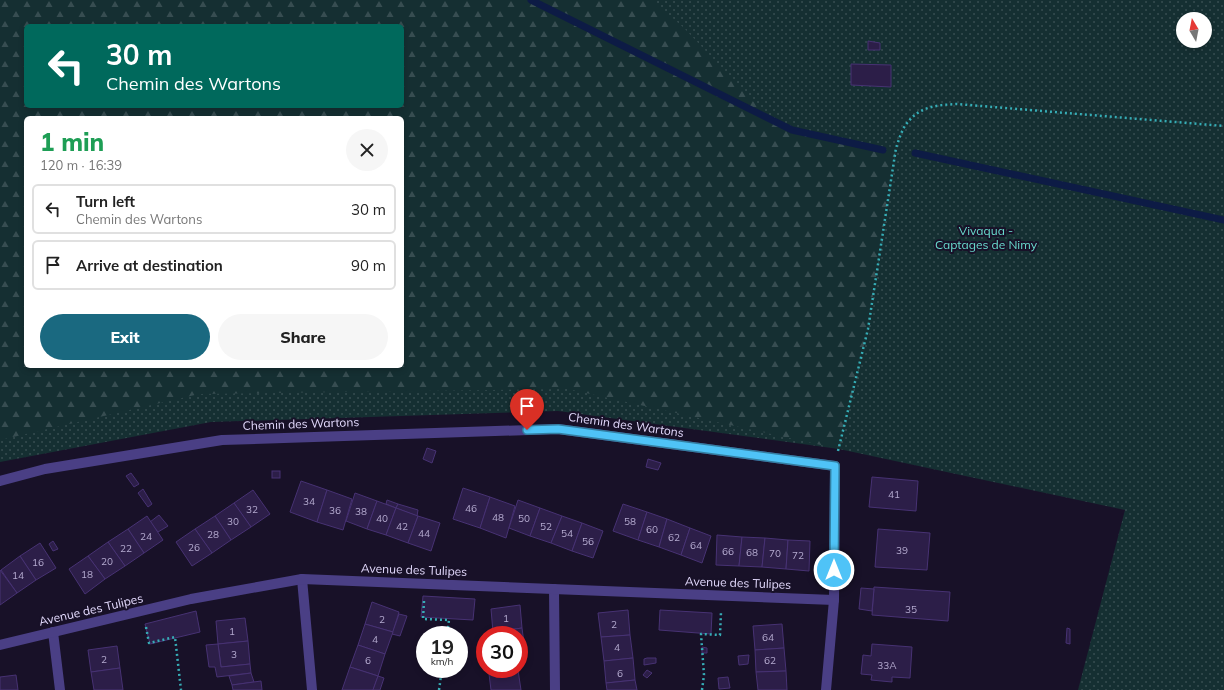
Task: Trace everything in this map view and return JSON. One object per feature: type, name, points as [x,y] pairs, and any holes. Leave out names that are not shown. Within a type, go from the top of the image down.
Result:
[{"type":"street","name":"Chemin des Wartons","points":[[0,481],[45,469],[222,440],[558,429],[835,466]]},
{"type":"street","points":[[826,690],[834,600],[835,466]]},
{"type":"street","points":[[302,579],[312,690]]},
{"type":"street","name":"Avenue des Tulipes","points":[[0,645],[191,599],[302,579],[834,600]]},
{"type":"street","points":[[554,589],[555,690]]},
{"type":"street","points":[[53,632],[60,690]]},
{"type":"path","points":[[835,466],[868,329],[896,148],[907,122],[918,113],[933,106],[957,104],[1224,126]]},
{"type":"path","points":[[424,583],[423,619],[449,620],[448,626]]},
{"type":"path","points":[[702,690],[704,675],[702,634],[720,635],[722,595]]},
{"type":"path","points":[[142,611],[149,643],[175,637],[181,690]]},
{"type":"path","points":[[439,690],[441,678]]},
{"type":"green space","name":"Vivaqua - Captages de Nimy","points":[[0,0],[1224,0],[1224,690],[1078,690],[1125,510],[839,449],[558,411],[211,422],[0,462]]},
{"type":"green space","points":[[0,0],[652,0],[684,28],[771,120],[792,130],[883,150],[896,148],[868,329],[839,449],[568,389],[199,394],[0,440]]},
{"type":"building","points":[[868,41],[880,43],[880,50],[868,50]]},
{"type":"building","points":[[851,64],[891,65],[891,87],[851,85]]},
{"type":"building","points":[[427,448],[436,451],[432,463],[423,459]]},
{"type":"building","points":[[648,459],[661,463],[658,470],[646,467]]},
{"type":"building","points":[[272,471],[280,471],[280,478],[272,478]]},
{"type":"building","points":[[131,473],[139,484],[134,487],[126,476]]},
{"type":"building","points":[[872,477],[918,481],[916,511],[869,507]]},
{"type":"building","points":[[301,481],[327,490],[317,522],[290,512]]},
{"type":"building","points":[[463,488],[490,497],[480,528],[453,519]]},
{"type":"building","points":[[143,489],[152,504],[148,507],[138,493]]},
{"type":"building","points":[[253,490],[270,514],[251,527],[234,503]]},
{"type":"building","points":[[327,490],[352,499],[343,530],[317,522]]},
{"type":"building","points":[[355,493],[377,501],[367,529],[346,521]]},
{"type":"building","points":[[490,497],[515,506],[506,538],[480,528]]},
{"type":"building","points":[[387,500],[398,504],[396,508],[386,504]]},
{"type":"building","points":[[518,500],[540,508],[530,536],[509,528]]},
{"type":"building","points":[[377,501],[396,508],[386,535],[367,529]]},
{"type":"building","points":[[234,503],[251,527],[231,540],[215,516]]},
{"type":"building","points":[[398,504],[418,510],[417,516],[396,508]]},
{"type":"building","points":[[623,504],[647,512],[638,540],[613,531]]},
{"type":"building","points":[[396,508],[418,516],[408,543],[386,535]]},
{"type":"building","points":[[540,508],[562,516],[551,543],[530,536]]},
{"type":"building","points":[[647,512],[667,519],[659,547],[638,540]]},
{"type":"building","points":[[159,515],[168,526],[158,532],[150,522]]},
{"type":"building","points":[[147,516],[163,540],[144,553],[128,529]]},
{"type":"building","points":[[215,516],[231,540],[212,553],[195,529]]},
{"type":"building","points":[[418,516],[440,523],[431,551],[408,543]]},
{"type":"building","points":[[562,516],[582,523],[572,551],[551,543]]},
{"type":"building","points":[[667,519],[690,528],[681,555],[659,547]]},
{"type":"building","points":[[582,523],[603,531],[593,558],[572,551]]},
{"type":"building","points":[[690,528],[711,536],[702,563],[681,555]]},
{"type":"building","points":[[128,529],[144,553],[125,566],[108,542]]},
{"type":"building","points":[[195,529],[212,553],[192,566],[176,542]]},
{"type":"building","points":[[878,529],[930,533],[927,570],[875,567]]},
{"type":"building","points":[[717,535],[742,537],[739,566],[716,565]]},
{"type":"building","points":[[742,537],[765,538],[762,567],[739,566]]},
{"type":"building","points":[[765,538],[788,540],[786,569],[762,567]]},
{"type":"building","points":[[788,540],[810,541],[809,571],[786,569]]},
{"type":"building","points":[[53,541],[58,549],[53,551],[49,544]]},
{"type":"building","points":[[108,542],[125,566],[105,579],[88,556]]},
{"type":"building","points":[[40,543],[56,568],[36,580],[20,556]]},
{"type":"building","points":[[20,556],[36,580],[17,593],[1,570]]},
{"type":"building","points":[[88,556],[105,579],[85,594],[69,569]]},
{"type":"building","points":[[0,570],[17,593],[0,605]]},
{"type":"building","points":[[874,587],[950,592],[948,621],[872,615]]},
{"type":"building","points":[[861,588],[874,589],[872,611],[859,609]]},
{"type":"building","points":[[423,596],[475,599],[473,620],[421,617]]},
{"type":"building","points":[[372,602],[399,612],[393,632],[365,624]]},
{"type":"building","points":[[520,605],[522,626],[492,626],[491,609]]},
{"type":"building","points":[[628,610],[630,635],[601,637],[598,613]]},
{"type":"building","points":[[660,610],[712,613],[711,634],[659,630]]},
{"type":"building","points":[[196,611],[200,632],[150,644],[145,624]]},
{"type":"building","points":[[399,614],[407,616],[400,636],[392,634]]},
{"type":"building","points":[[245,618],[248,641],[218,644],[216,621]]},
{"type":"building","points":[[365,624],[393,632],[385,654],[358,645]]},
{"type":"building","points":[[782,624],[784,648],[755,650],[753,626]]},
{"type":"building","points":[[1067,628],[1070,629],[1070,644],[1066,643]]},
{"type":"building","points":[[630,635],[633,658],[604,661],[601,637]]},
{"type":"building","points":[[248,641],[250,664],[221,667],[218,644]]},
{"type":"building","points":[[218,644],[221,667],[250,664],[251,673],[217,677],[215,667],[209,667],[206,645]]},
{"type":"building","points":[[872,644],[912,647],[910,678],[892,677],[892,682],[871,680],[872,675],[861,674],[863,655],[871,656]]},
{"type":"building","points":[[358,645],[385,654],[378,676],[350,667]]},
{"type":"building","points":[[117,646],[120,668],[91,672],[88,650]]},
{"type":"building","points":[[702,647],[707,648],[707,653],[702,653]]},
{"type":"building","points":[[784,648],[786,671],[756,672],[755,650]]},
{"type":"building","points":[[749,655],[748,664],[739,665],[738,656]]},
{"type":"building","points":[[633,658],[635,680],[606,683],[604,661]]},
{"type":"building","points":[[656,658],[656,663],[644,665],[644,659]]},
{"type":"building","points":[[350,667],[378,676],[373,690],[342,690]]},
{"type":"building","points":[[120,668],[123,690],[94,690],[91,672]]},
{"type":"building","points":[[647,670],[652,673],[647,678],[643,675]]},
{"type":"building","points":[[786,671],[787,690],[758,690],[756,672]]},
{"type":"building","points":[[251,673],[254,682],[232,685],[229,676]]},
{"type":"building","points":[[16,675],[18,690],[0,690],[0,677]]},
{"type":"building","points":[[378,676],[384,678],[380,690],[373,690]]},
{"type":"building","points":[[728,677],[730,688],[719,689],[718,678]]},
{"type":"building","points":[[490,678],[519,678],[521,690],[491,690]]},
{"type":"building","points":[[635,680],[637,690],[607,690],[606,683]]},
{"type":"building","points":[[261,681],[262,690],[233,690],[232,685]]},
{"type":"waterway","points":[[531,0],[792,130],[883,150]]},
{"type":"waterway","points":[[915,153],[1224,220]]},
{"type":"route","points":[[527,430],[558,429],[835,466],[834,570]]}]
